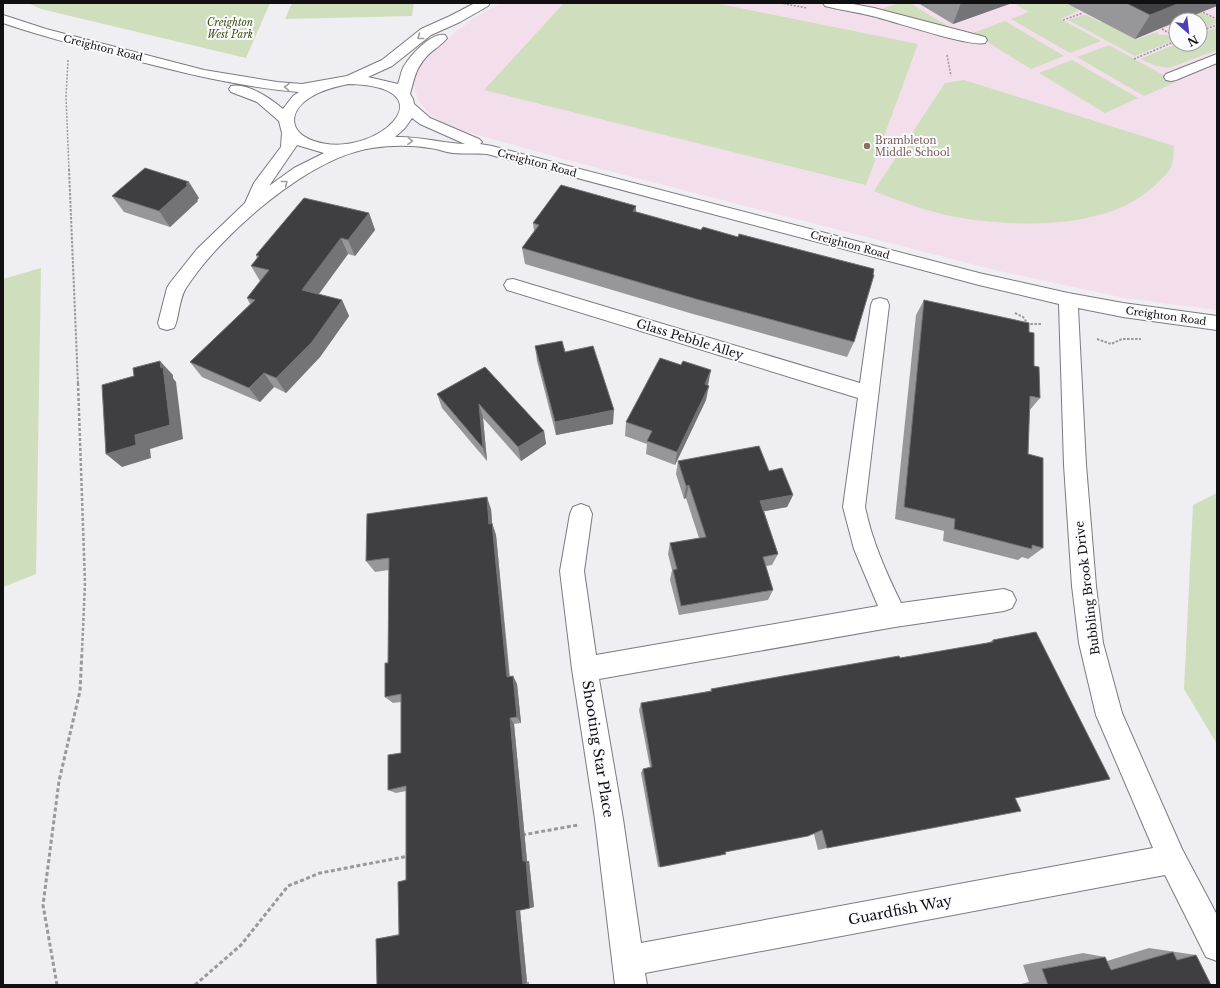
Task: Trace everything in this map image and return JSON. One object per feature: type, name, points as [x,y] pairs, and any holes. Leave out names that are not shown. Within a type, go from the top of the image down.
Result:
[{"type":"street","points":[[348,80],[370,72],[387,63],[426,32],[455,19],[484,3]]},
{"type":"street","points":[[829,3],[874,12],[980,40]]},
{"type":"street","name":"Creighton Road","points":[[3,19],[41,32],[204,74],[277,86],[302,88],[348,80],[381,82],[393,87],[425,121],[442,130],[463,136],[488,150]]},
{"type":"street","points":[[405,101],[410,68],[424,51],[444,34],[455,19]]},
{"type":"street","points":[[1170,77],[1217,58]]},
{"type":"street","name":"Creighton Road","points":[[204,74],[241,92],[262,99],[288,125],[298,140],[311,146],[328,149],[346,148],[371,143],[406,141],[430,143],[452,148],[488,150],[979,279],[1068,300],[1123,310],[1217,323]]},
{"type":"street","name":"Creighton Road","points":[[288,125],[290,109],[298,99],[311,91],[326,85]]},
{"type":"street","name":"Creighton Road","points":[[371,143],[386,136],[398,127],[406,117],[405,101]]},
{"type":"street","points":[[253,205],[262,183],[289,147],[288,125]]},
{"type":"street","points":[[166,323],[176,288],[203,253],[253,205],[300,171],[346,148]]},
{"type":"street","name":"Glass Pebble Alley","points":[[513,285],[868,393]]},
{"type":"street","name":"Bubbling Brook Drive","points":[[1068,300],[1074,465],[1084,586],[1091,643],[1109,715],[1172,859],[1217,946]]},
{"type":"street","points":[[880,305],[854,507],[857,526],[876,577],[895,615]]},
{"type":"street","name":"Shooting Star Place","points":[[581,514],[572,571],[585,669],[609,819],[630,973]]},
{"type":"street","points":[[585,669],[895,615],[1004,600]]},
{"type":"street","name":"Guardfish Way","points":[[630,973],[1172,859]]},
{"type":"path","points":[[1197,10],[1217,19]]},
{"type":"path","points":[[1063,20],[1083,13]]},
{"type":"path","points":[[1162,30],[1168,33]]},
{"type":"path","points":[[1134,59],[1168,44]]},
{"type":"path","points":[[58,985],[43,905],[59,781],[80,691],[85,583],[66,97],[68,58]]},
{"type":"path","points":[[1011,311],[1023,317],[1028,324],[1040,323],[1111,344],[1116,340],[1143,339]]},
{"type":"path","points":[[515,836],[609,819]]},
{"type":"path","points":[[195,985],[240,945],[288,886],[320,873],[414,855]]},
{"type":"shaded area","name":"Brambleton Middle School","points":[[501,3],[1217,3],[1217,310],[1125,298],[995,270],[567,160],[468,132],[443,123],[428,113],[418,100],[414,86],[416,75],[423,62],[453,34],[474,18]]},
{"type":"green space","name":"Creighton West Park","points":[[28,3],[270,3],[246,58],[41,9]]},
{"type":"green space","points":[[292,3],[414,3],[412,16],[285,19]]},
{"type":"green space","points":[[564,3],[715,3],[918,44],[866,185],[484,90]]},
{"type":"green space","points":[[899,3],[910,3],[954,30],[882,9]]},
{"type":"green space","points":[[1013,3],[1069,3],[1081,9],[1061,19],[1101,41],[1070,53],[1011,19],[1029,12]]},
{"type":"green space","points":[[1154,3],[1181,3],[1200,12],[1171,12]]},
{"type":"green space","points":[[1086,15],[1100,22],[1104,21],[1137,39],[1157,32],[1159,35],[1168,35],[1168,43],[1135,56],[1068,20]]},
{"type":"green space","points":[[1208,16],[1216,20],[1217,23],[1208,27]]},
{"type":"green space","points":[[1005,21],[1064,56],[1031,69],[973,33]]},
{"type":"green space","points":[[1217,27],[1217,50],[1169,68],[1156,66],[1140,59],[1168,47],[1168,52],[1208,52],[1208,31]]},
{"type":"green space","points":[[1109,45],[1176,82],[1144,96],[1077,57]]},
{"type":"green space","points":[[1072,60],[1138,98],[1105,113],[1039,73]]},
{"type":"green space","points":[[964,80],[1174,146],[1172,165],[1169,171],[1141,197],[1119,208],[1095,216],[1069,221],[1016,223],[967,219],[919,208],[874,191],[945,83]]},
{"type":"green space","points":[[41,268],[36,574],[3,587],[3,279]]},
{"type":"green space","points":[[1217,493],[1217,744],[1184,689],[1193,505]]},
{"type":"building","points":[[1126,3],[1180,3],[1150,15]]},
{"type":"building","points":[[145,168],[189,182],[186,184],[188,185],[159,211],[112,196]]},
{"type":"building","points":[[561,185],[636,206],[633,211],[701,230],[703,227],[738,237],[739,234],[874,269],[874,275],[854,342],[696,299],[522,248],[539,225],[533,223]]},
{"type":"building","points":[[304,198],[369,213],[348,240],[341,238],[302,290],[342,300],[312,342],[276,378],[264,373],[249,388],[190,362],[255,300],[247,298],[269,270],[251,266],[259,256],[256,255]]},
{"type":"building","points":[[924,300],[1029,323],[1029,332],[1034,333],[1034,366],[1039,367],[1040,398],[1030,396],[1028,454],[1043,458],[1043,548],[1032,545],[1032,549],[954,529],[955,519],[904,507]]},
{"type":"building","points":[[562,341],[565,352],[593,346],[614,410],[555,422],[535,346]]},
{"type":"building","points":[[660,358],[681,365],[683,361],[711,370],[705,384],[709,386],[677,452],[647,441],[652,431],[626,422]]},
{"type":"building","points":[[160,361],[161,368],[163,367],[170,425],[135,435],[136,445],[106,454],[102,385],[134,376],[133,368]]},
{"type":"building","points":[[485,367],[544,431],[518,447],[479,404],[483,448],[437,394]]},
{"type":"building","points":[[759,446],[769,471],[782,468],[793,495],[760,501],[778,554],[763,557],[773,590],[681,606],[673,570],[677,569],[670,543],[706,537],[689,485],[686,486],[678,461]]},
{"type":"building","points":[[487,497],[489,524],[492,523],[507,677],[513,676],[517,717],[510,718],[523,861],[526,861],[530,908],[516,911],[523,985],[377,985],[376,939],[399,935],[398,882],[406,880],[406,786],[388,790],[388,755],[401,753],[401,694],[385,697],[385,663],[388,663],[389,558],[366,561],[367,514]]},
{"type":"building","points":[[1036,632],[1110,779],[1015,798],[1021,811],[827,848],[822,830],[808,836],[725,852],[726,854],[660,867],[643,769],[652,767],[641,703],[712,691],[711,689],[783,676],[899,656],[900,658],[993,642],[993,640]]},
{"type":"building","points":[[1173,952],[1177,960],[1196,955],[1211,985],[1048,985],[1042,969],[1105,957],[1111,970]]},
{"type":"place","name":"Brambleton Middle School","points":[[867,146]]}]
